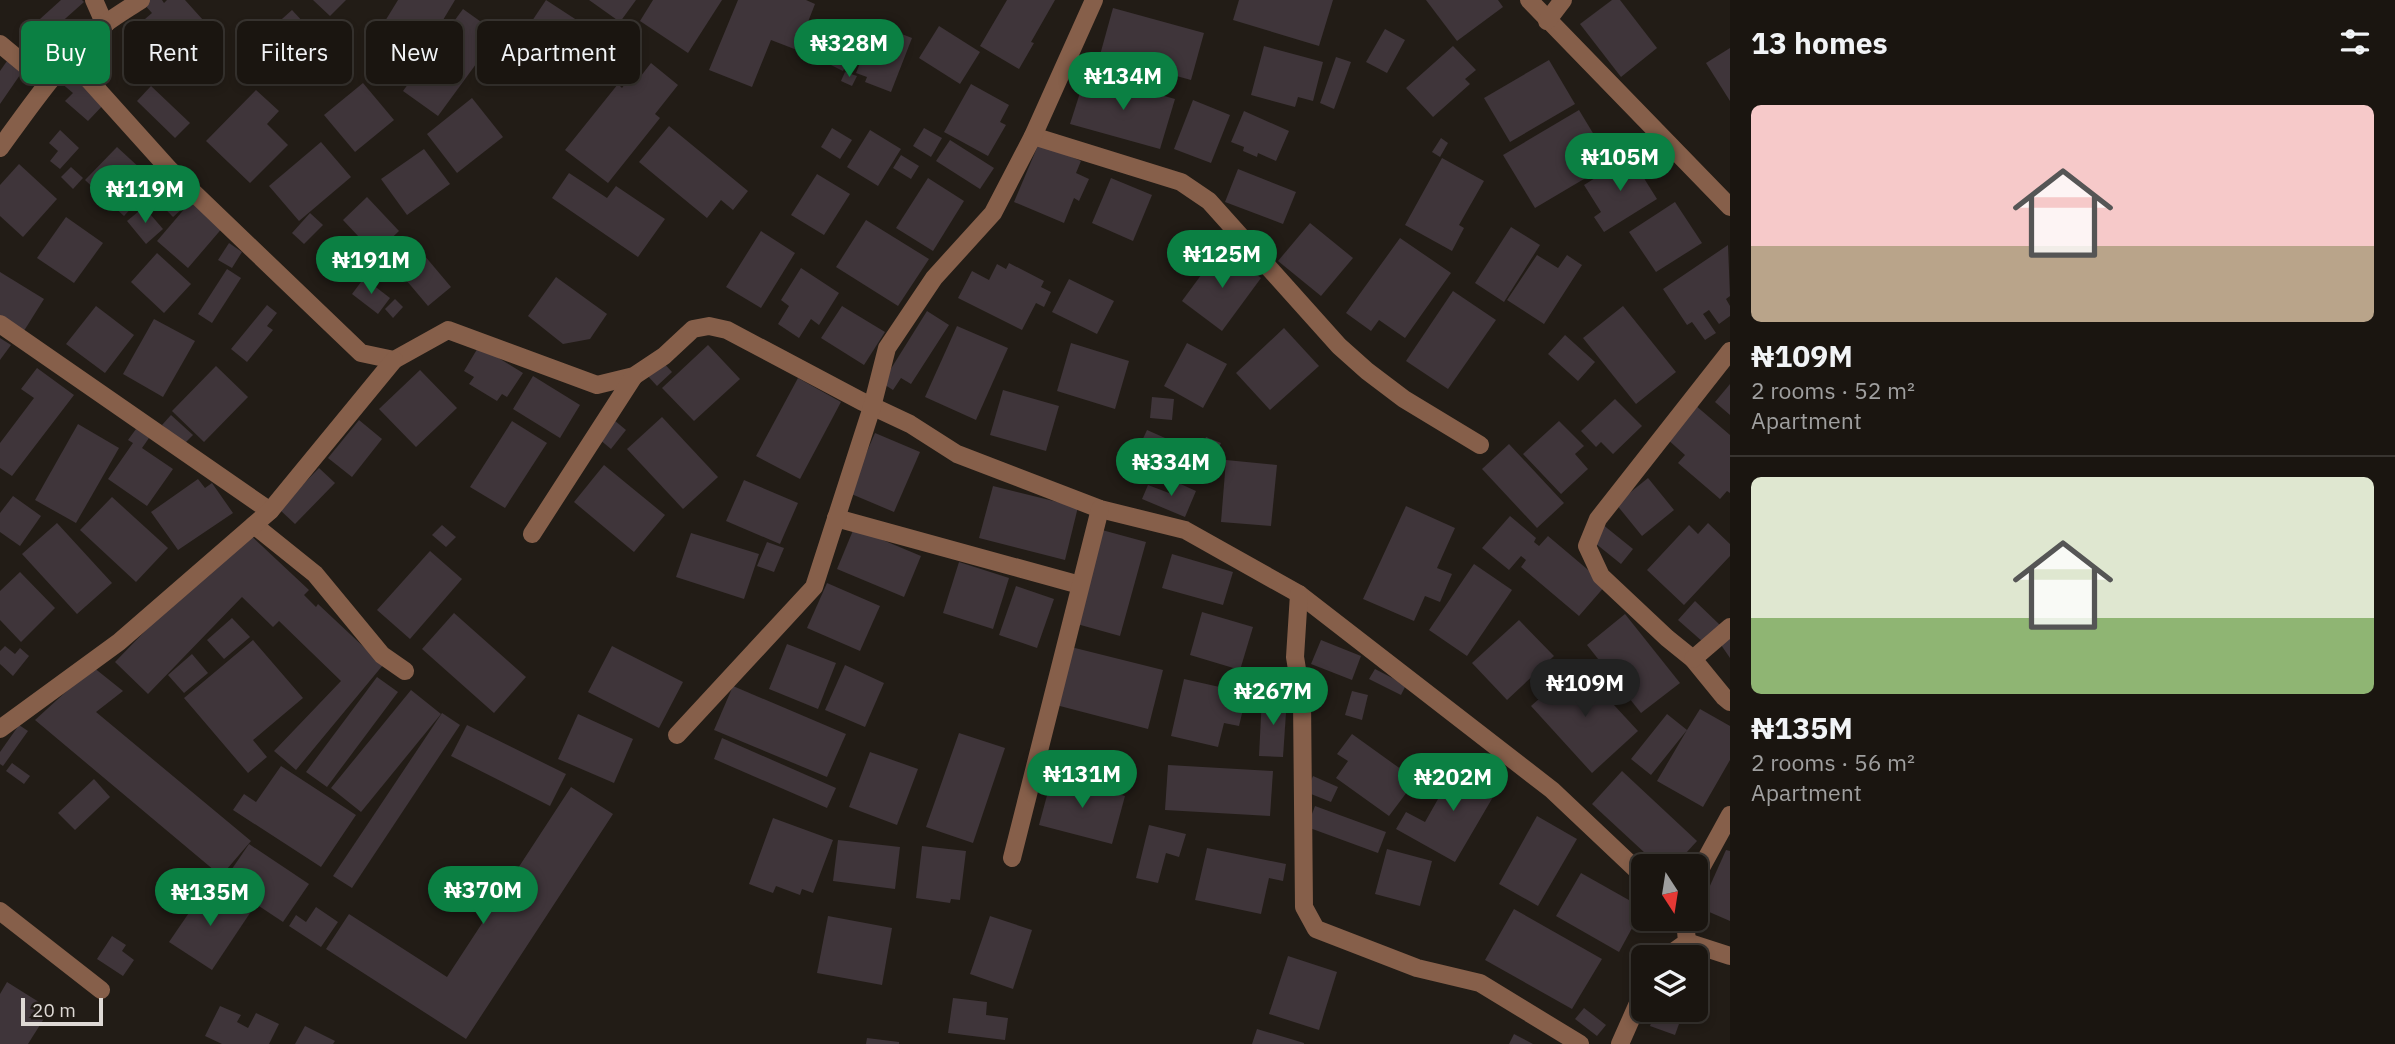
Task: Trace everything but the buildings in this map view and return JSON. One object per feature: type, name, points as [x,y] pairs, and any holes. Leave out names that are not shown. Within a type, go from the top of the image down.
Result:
[{"type":"street","points":[[94,0],[102,21]]},
{"type":"street","points":[[110,21],[141,0]]},
{"type":"street","points":[[677,735],[814,587],[872,407],[887,348],[934,278],[993,213],[1033,136],[1094,0]]},
{"type":"street","points":[[1529,0],[1730,207]]},
{"type":"street","points":[[1547,21],[1563,0]]},
{"type":"street","points":[[0,44],[21,61]]},
{"type":"street","points":[[0,148],[46,84]]},
{"type":"street","points":[[93,84],[170,169],[324,320],[361,353],[394,360]]},
{"type":"street","points":[[1033,136],[1181,182],[1209,201],[1339,346],[1404,399],[1480,445]]},
{"type":"street","points":[[0,324],[270,511]]},
{"type":"street","points":[[0,729],[119,642],[270,511],[394,360],[448,330],[597,386],[634,376],[664,356],[693,329],[709,326],[737,334],[872,407],[910,424],[957,454],[1100,509],[1185,530],[1299,594],[1552,790],[1631,865]]},
{"type":"street","points":[[1730,351],[1598,519],[1587,546],[1601,576],[1693,659],[1730,702]]},
{"type":"street","points":[[532,534],[634,376]]},
{"type":"street","points":[[1012,858],[1100,509]]},
{"type":"street","points":[[836,518],[1080,585]]},
{"type":"street","points":[[254,525],[315,574],[382,655],[405,671]]},
{"type":"street","points":[[1299,594],[1295,656],[1302,700],[1304,906],[1316,929],[1417,968],[1480,983],[1580,1044]]},
{"type":"street","points":[[1693,659],[1730,627]]},
{"type":"street","points":[[1708,855],[1730,815]]},
{"type":"street","points":[[0,911],[101,990]]},
{"type":"street","points":[[1686,931],[1687,943]]},
{"type":"street","points":[[1687,943],[1730,956]]},
{"type":"street","points":[[1620,1044],[1631,1019]]}]
